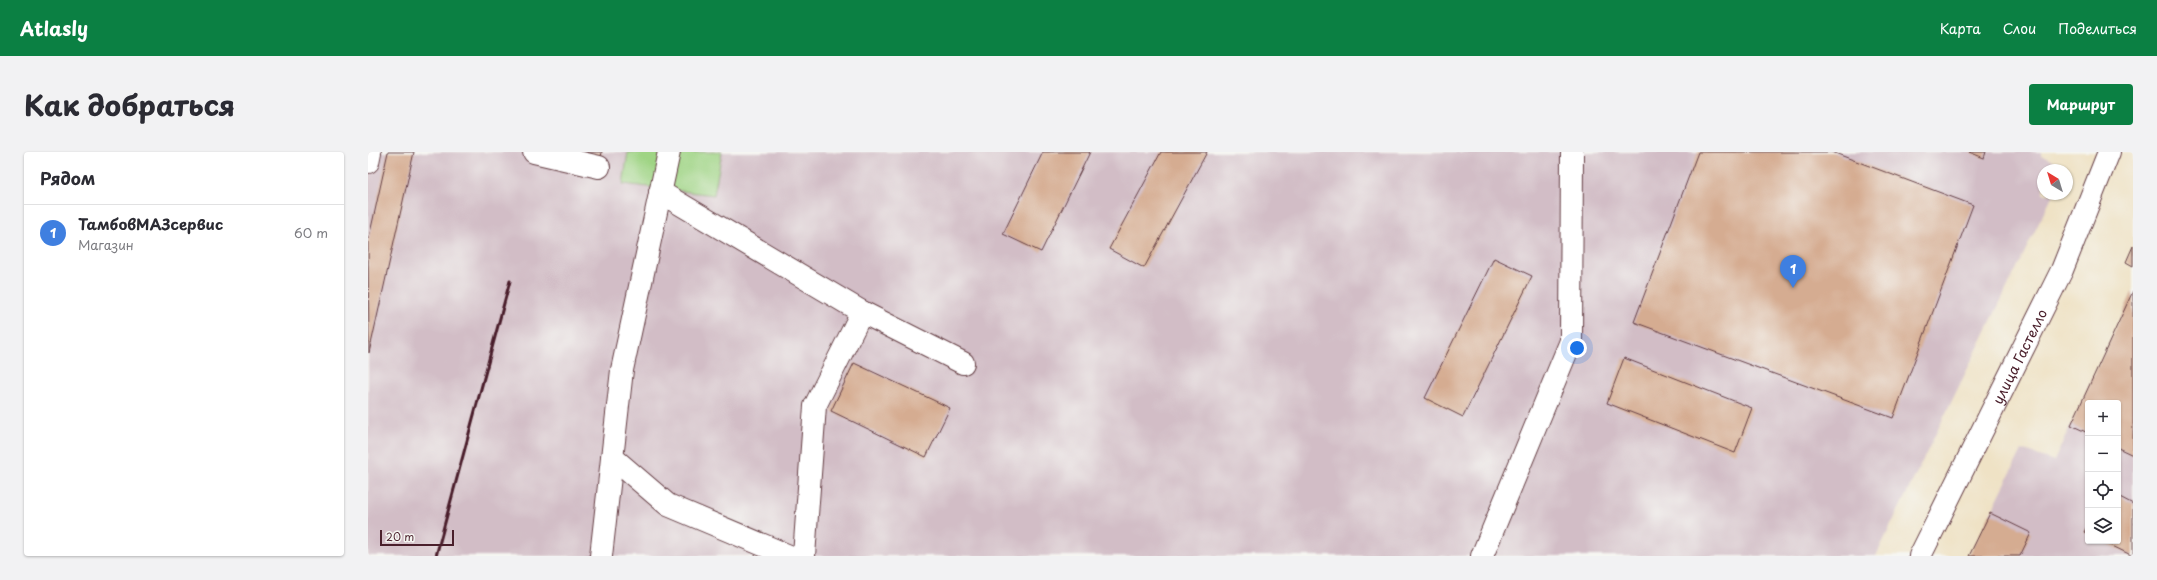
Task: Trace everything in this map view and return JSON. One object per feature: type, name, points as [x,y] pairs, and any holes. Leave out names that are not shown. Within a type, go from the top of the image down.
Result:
[{"type":"street","points":[[368,162],[370,152]]},
{"type":"street","points":[[534,152],[599,167]]},
{"type":"street","points":[[601,556],[622,370],[669,152]]},
{"type":"street","points":[[1482,556],[1571,341],[1572,152]]},
{"type":"street","name":"улица Гастелло","points":[[1920,556],[2062,270],[2104,155]]},
{"type":"street","points":[[660,192],[862,312],[963,363]]},
{"type":"street","points":[[804,556],[815,406],[862,312]]},
{"type":"street","points":[[612,457],[668,505],[789,556]]},
{"type":"shaded area","points":[[368,152],[628,152],[624,184],[713,195],[722,152],[2042,152],[2042,156],[2059,164],[2037,164],[2037,200],[2050,200],[1876,556],[368,556]]},
{"type":"shaded area","points":[[2133,291],[2133,556],[1969,556],[2022,450],[2054,461]]},
{"type":"green space","points":[[628,152],[722,152],[714,195],[623,184]]},
{"type":"building","points":[[388,152],[414,152],[369,353],[368,242]]},
{"type":"building","points":[[585,152],[602,152],[601,157]]},
{"type":"building","points":[[1043,152],[1090,152],[1041,252],[1003,234]]},
{"type":"building","points":[[1161,152],[1207,152],[1144,268],[1109,249]]},
{"type":"building","points":[[1698,152],[1832,152],[1973,205],[1893,418],[1634,322]]},
{"type":"building","points":[[1969,152],[1986,152],[1984,158]]},
{"type":"building","points":[[2133,246],[2133,266],[2126,262]]},
{"type":"building","points":[[1494,258],[1532,276],[1463,417],[1425,398]]},
{"type":"building","points":[[2133,291],[2133,455],[2121,449],[2121,400],[2085,400],[2085,432],[2071,425]]},
{"type":"building","points":[[1624,358],[1752,408],[1735,453],[1607,403]]},
{"type":"building","points":[[854,363],[950,408],[926,457],[831,411]]},
{"type":"building","points":[[2121,498],[2133,504],[2133,556],[2108,544],[2121,544]]},
{"type":"building","points":[[1990,513],[2031,533],[2020,556],[1969,556]]},
{"type":"railway","points":[[436,556],[510,281]]},
{"type":"place","name":"ТамбовМАЗсервис","points":[[1793,288]]}]
